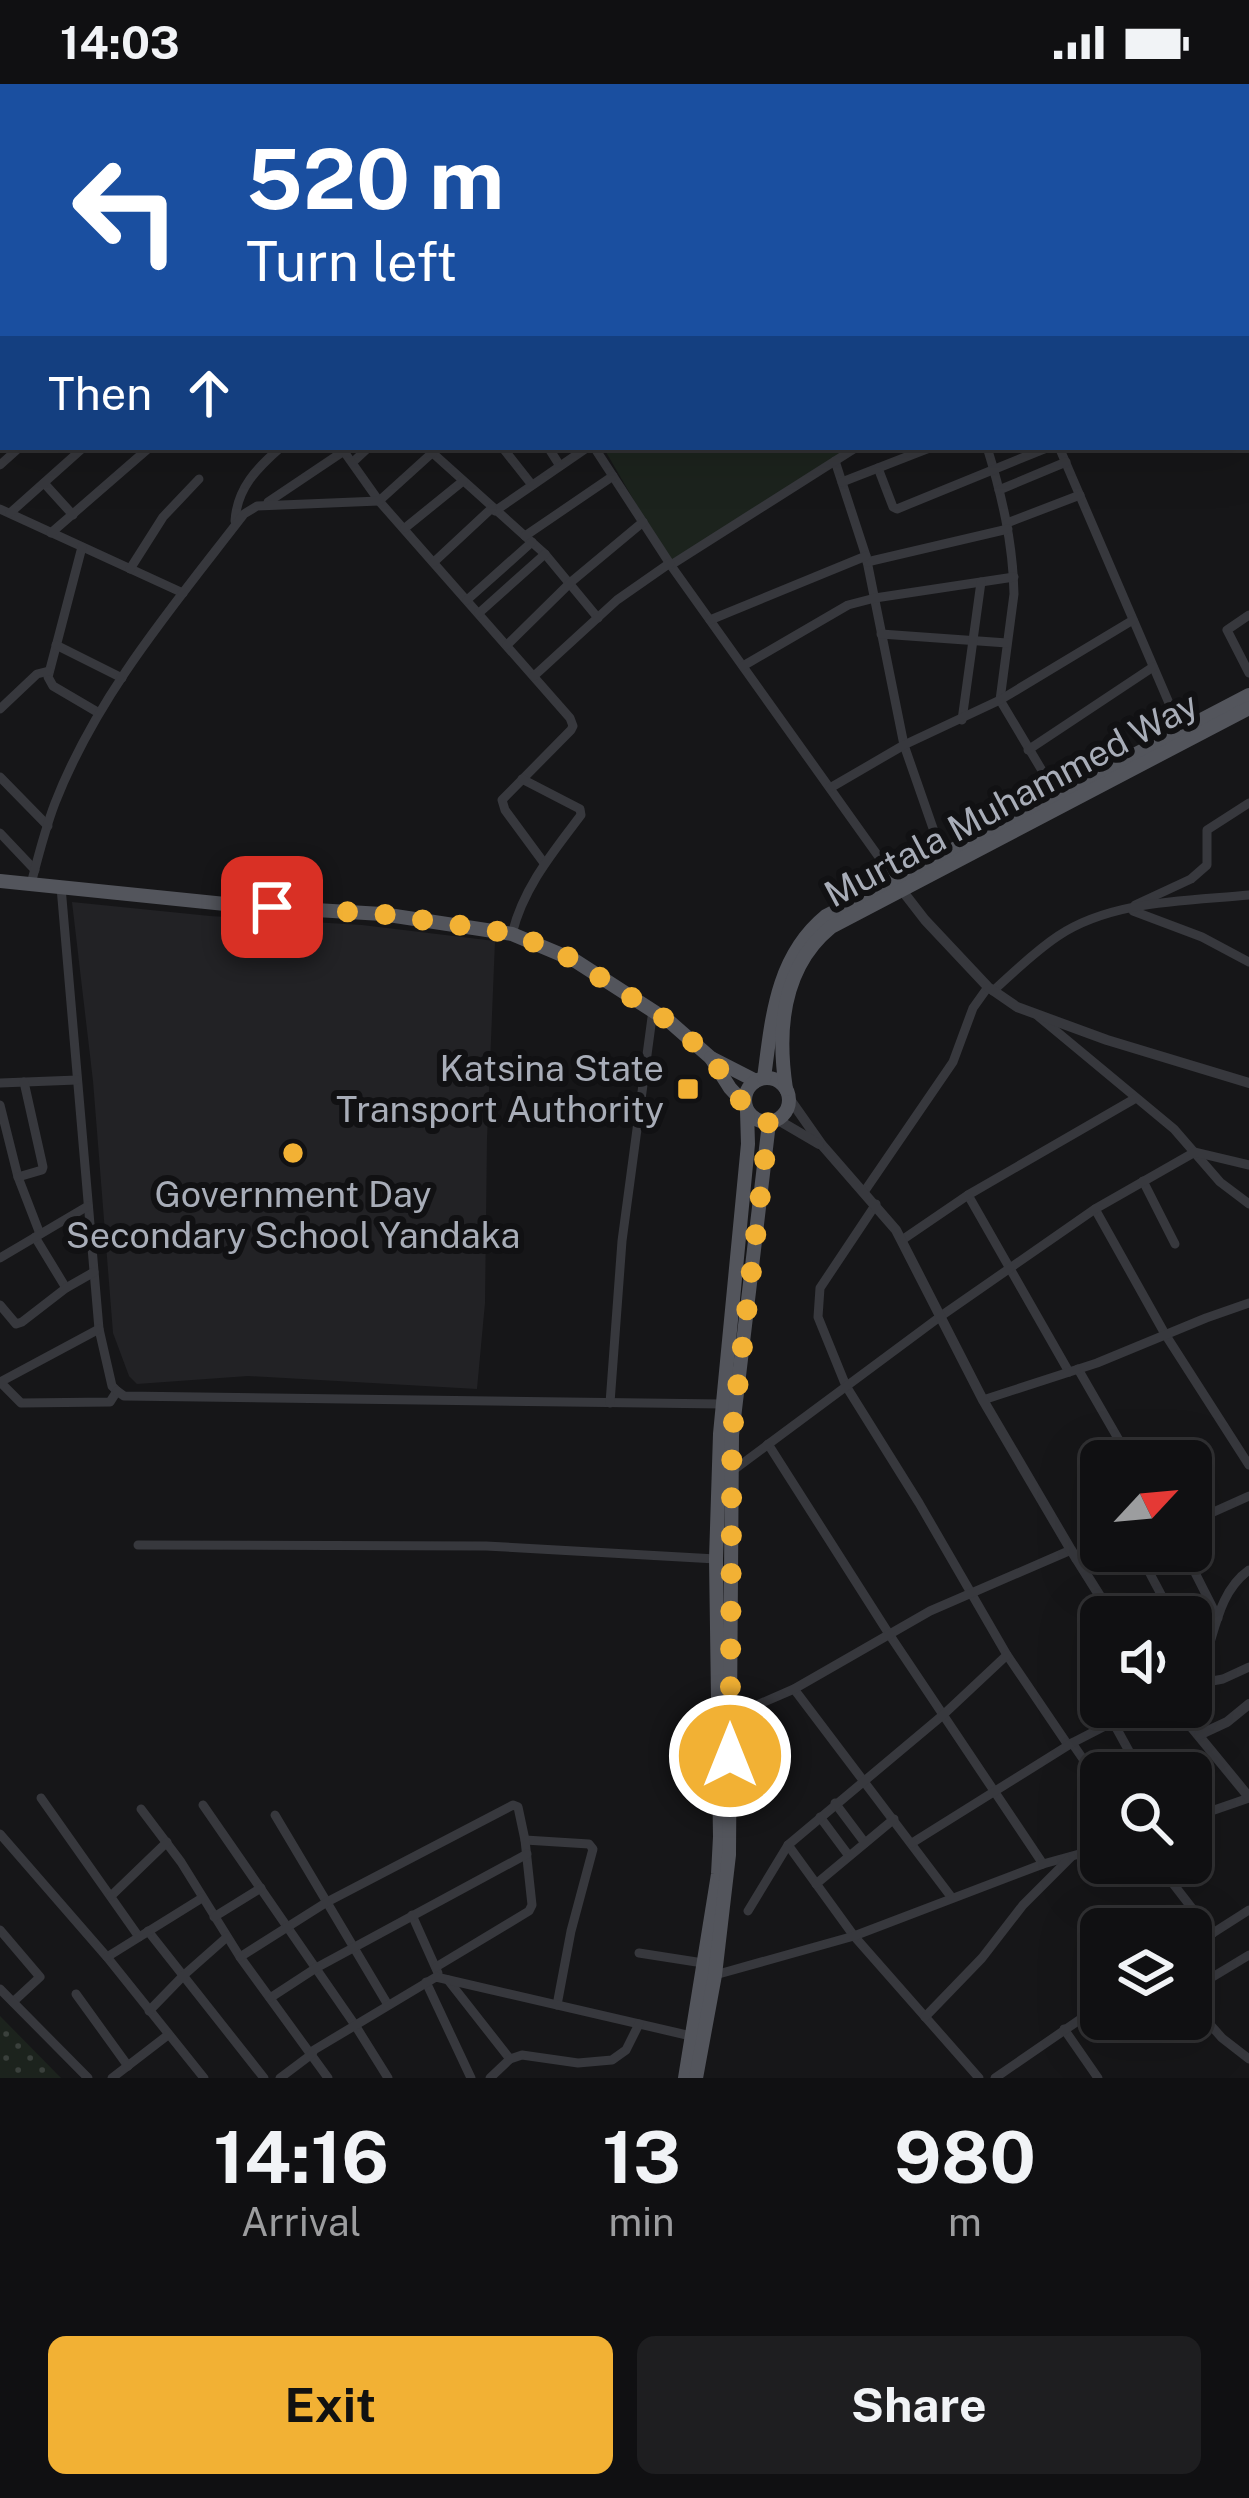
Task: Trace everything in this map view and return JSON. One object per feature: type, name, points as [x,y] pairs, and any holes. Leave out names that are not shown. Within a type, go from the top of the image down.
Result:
[{"type":"main road","points":[[696,2078],[720,1838],[716,1559],[722,1404],[748,1144],[745,1094],[760,1079],[777,993],[791,956],[826,916],[898,884],[942,854],[1249,695]]},
{"type":"main road","name":"Murtala Muhammed Way","points":[[788,1094],[782,1040],[792,978],[799,962],[831,926],[898,884],[1249,708]]},
{"type":"main road","points":[[0,881],[33,877],[61,887],[382,914],[512,934],[574,960],[653,1010],[711,1058],[760,1079],[772,1078],[788,1094],[784,1114],[773,1121],[753,1118],[711,1058]]},
{"type":"main road","points":[[686,2078],[691,2036],[709,1969],[730,1826],[731,1472],[773,1121]]},
{"type":"street","points":[[81,450],[5,512],[183,593]]},
{"type":"street","points":[[51,533],[147,450]]},
{"type":"street","points":[[235,526],[236,506],[246,483],[277,450]]},
{"type":"street","points":[[352,462],[366,450]]},
{"type":"street","points":[[33,877],[54,805],[99,713],[145,642],[251,508],[380,501],[429,450],[545,554],[598,618]]},
{"type":"street","points":[[505,450],[532,485]]},
{"type":"street","points":[[550,450],[560,466]]},
{"type":"street","points":[[434,562],[494,509],[586,450]]},
{"type":"street","points":[[593,450],[925,920],[991,989],[1038,1016],[1186,1139],[1220,1182],[1249,1204]]},
{"type":"street","points":[[533,676],[598,618],[670,564],[852,450]]},
{"type":"street","points":[[842,482],[924,450]]},
{"type":"street","points":[[988,450],[1008,526],[1014,577],[1000,700],[1056,794]]},
{"type":"street","points":[[878,468],[895,509],[1042,450]]},
{"type":"street","points":[[1060,450],[1181,731]]},
{"type":"street","points":[[263,506],[345,453],[380,501],[570,718],[573,726],[502,800],[544,863]]},
{"type":"street","points":[[835,461],[867,559],[904,745],[942,854]]},
{"type":"street","points":[[999,490],[1066,462]]},
{"type":"street","points":[[467,600],[529,539],[613,476]]},
{"type":"street","points":[[130,569],[164,517],[199,479]]},
{"type":"street","points":[[405,528],[463,481]]},
{"type":"street","points":[[44,483],[73,515]]},
{"type":"street","points":[[710,620],[867,559],[1008,526],[1080,495]]},
{"type":"street","points":[[507,645],[571,582],[643,522]]},
{"type":"street","points":[[82,547],[48,676],[52,686],[99,713]]},
{"type":"street","points":[[479,613],[545,554]]},
{"type":"street","points":[[743,666],[843,607],[1014,577]]},
{"type":"street","points":[[962,720],[981,582]]},
{"type":"street","points":[[1249,615],[1226,630],[1249,673]]},
{"type":"street","points":[[830,788],[904,745],[1000,700],[1132,620]]},
{"type":"street","points":[[880,634],[1007,644]]},
{"type":"street","points":[[56,645],[122,677]]},
{"type":"street","points":[[1028,750],[1153,667]]},
{"type":"street","points":[[0,709],[37,674],[49,671]]},
{"type":"street","points":[[0,778],[48,826]]},
{"type":"street","points":[[512,934],[517,914],[544,863],[581,812],[522,779]]},
{"type":"street","points":[[1128,909],[1191,879],[1207,865],[1207,830],[1249,803]]},
{"type":"street","points":[[0,833],[33,877]]},
{"type":"street","points":[[61,887],[99,1329],[117,1391],[124,1396],[722,1404]]},
{"type":"street","points":[[864,1192],[953,1061],[973,1007],[1060,934],[1128,909],[1249,895]]},
{"type":"street","points":[[1128,909],[1202,937],[1249,962]]},
{"type":"street","points":[[610,1402],[622,1241],[653,1010]]},
{"type":"street","points":[[1038,1016],[1249,1084]]},
{"type":"street","points":[[0,1083],[76,1080]]},
{"type":"street","points":[[18,1177],[44,1166],[25,1082]]},
{"type":"street","points":[[788,1094],[822,1145],[902,1240],[983,1400],[1100,1596]]},
{"type":"street","points":[[902,1240],[968,1195],[1136,1098]]},
{"type":"street","points":[[0,1107],[5,1152],[38,1236],[66,1288]]},
{"type":"street","points":[[773,1121],[822,1145]]},
{"type":"street","points":[[731,1472],[1095,1209],[1195,1152],[1249,1165]]},
{"type":"street","points":[[1143,1181],[1175,1244]]},
{"type":"street","points":[[968,1195],[1117,1440]]},
{"type":"street","points":[[876,1204],[820,1288],[818,1317],[847,1386],[970,1593],[1007,1655],[1080,1757]]},
{"type":"street","points":[[0,1258],[88,1206]]},
{"type":"street","points":[[1095,1209],[1165,1334],[1249,1465]]},
{"type":"street","points":[[0,1307],[16,1324],[94,1272]]},
{"type":"street","points":[[983,1400],[1247,1308]]},
{"type":"street","points":[[99,1329],[0,1382],[21,1403],[110,1402],[117,1391]]},
{"type":"street","points":[[768,1444],[1043,1864]]},
{"type":"street","points":[[1212,1513],[1249,1496]]},
{"type":"street","points":[[138,1545],[486,1546],[716,1559]]},
{"type":"street","points":[[729,1717],[794,1689],[970,1593],[1080,1553]]},
{"type":"street","points":[[1212,1637],[1226,1595],[1249,1570]]},
{"type":"street","points":[[1195,1572],[1218,1618]]},
{"type":"street","points":[[748,1911],[788,1845],[1007,1655]]},
{"type":"street","points":[[1212,1681],[1249,1667]]},
{"type":"street","points":[[794,1689],[952,1898]]},
{"type":"street","points":[[1199,1735],[1227,1722],[1249,1704]]},
{"type":"street","points":[[1211,1749],[1227,1722]]},
{"type":"street","points":[[912,1843],[1101,1728]]},
{"type":"street","points":[[1193,1728],[1249,1797],[1212,1810]]},
{"type":"street","points":[[41,1798],[111,1897],[184,1975],[264,2078]]},
{"type":"street","points":[[836,1803],[866,1843]]},
{"type":"street","points":[[203,1805],[388,2078]]},
{"type":"street","points":[[240,1957],[327,1902],[513,1805],[518,1807],[527,1854],[529,1911],[441,1975],[314,2050],[280,2078]]},
{"type":"street","points":[[141,1809],[328,2078]]},
{"type":"street","points":[[275,1815],[388,2006]]},
{"type":"street","points":[[820,1817],[849,1856]]},
{"type":"street","points":[[816,1884],[894,1819]]},
{"type":"street","points":[[1,1838],[107,1957],[204,2078]]},
{"type":"street","points":[[525,1840],[589,1844],[593,1849],[557,2005]]},
{"type":"street","points":[[111,1897],[167,1842]]},
{"type":"street","points":[[788,1845],[854,1936],[979,2078]]},
{"type":"street","points":[[271,1999],[316,1968],[527,1854]]},
{"type":"street","points":[[639,1953],[709,1969],[854,1936],[1080,1854]]},
{"type":"street","points":[[925,2018],[1071,1857]]},
{"type":"street","points":[[1173,1884],[1192,1908]]},
{"type":"street","points":[[214,1917],[260,1888]]},
{"type":"street","points":[[107,1957],[202,1898]]},
{"type":"street","points":[[1212,1934],[1249,1910]]},
{"type":"street","points":[[412,1915],[441,1975],[511,2059]]},
{"type":"street","points":[[0,1930],[40,1977],[13,2002]]},
{"type":"street","points":[[149,2011],[227,1937]]},
{"type":"street","points":[[1212,1977],[1249,1955]]},
{"type":"street","points":[[441,1975],[691,2036]]},
{"type":"street","points":[[426,1982],[471,2078]]},
{"type":"street","points":[[0,1988],[88,2078]]},
{"type":"street","points":[[76,1994],[128,2066]]},
{"type":"street","points":[[995,2078],[1080,2019]]},
{"type":"street","points":[[490,2078],[522,2055],[578,2063],[612,2060],[626,2050],[639,2024]]},
{"type":"street","points":[[1212,2027],[1249,2059]]},
{"type":"street","points":[[1064,2029],[1098,2078]]},
{"type":"street","points":[[112,2078],[168,2035]]},
{"type":"shaded area","points":[[605,450],[857,450],[672,566]]},
{"type":"shaded area","name":"Government Day Secondary School Yandaka","points":[[72,902],[362,925],[495,941],[485,1303],[477,1389],[248,1376],[137,1384],[129,1376],[113,1333],[93,1081]]},
{"type":"shaded area","points":[[0,2016],[61,2078],[0,2078]]},
{"type":"place","name":"Katsina State Transport Authority","points":[[688,1089]]},
{"type":"place","name":"Government Day Secondary School Yandaka","points":[[293,1153]]},
{"type":"route","points":[[272,907],[382,914],[485,929],[560,952],[670,1022],[711,1058],[753,1118],[769,1123],[732,1435],[730,1756]]}]
